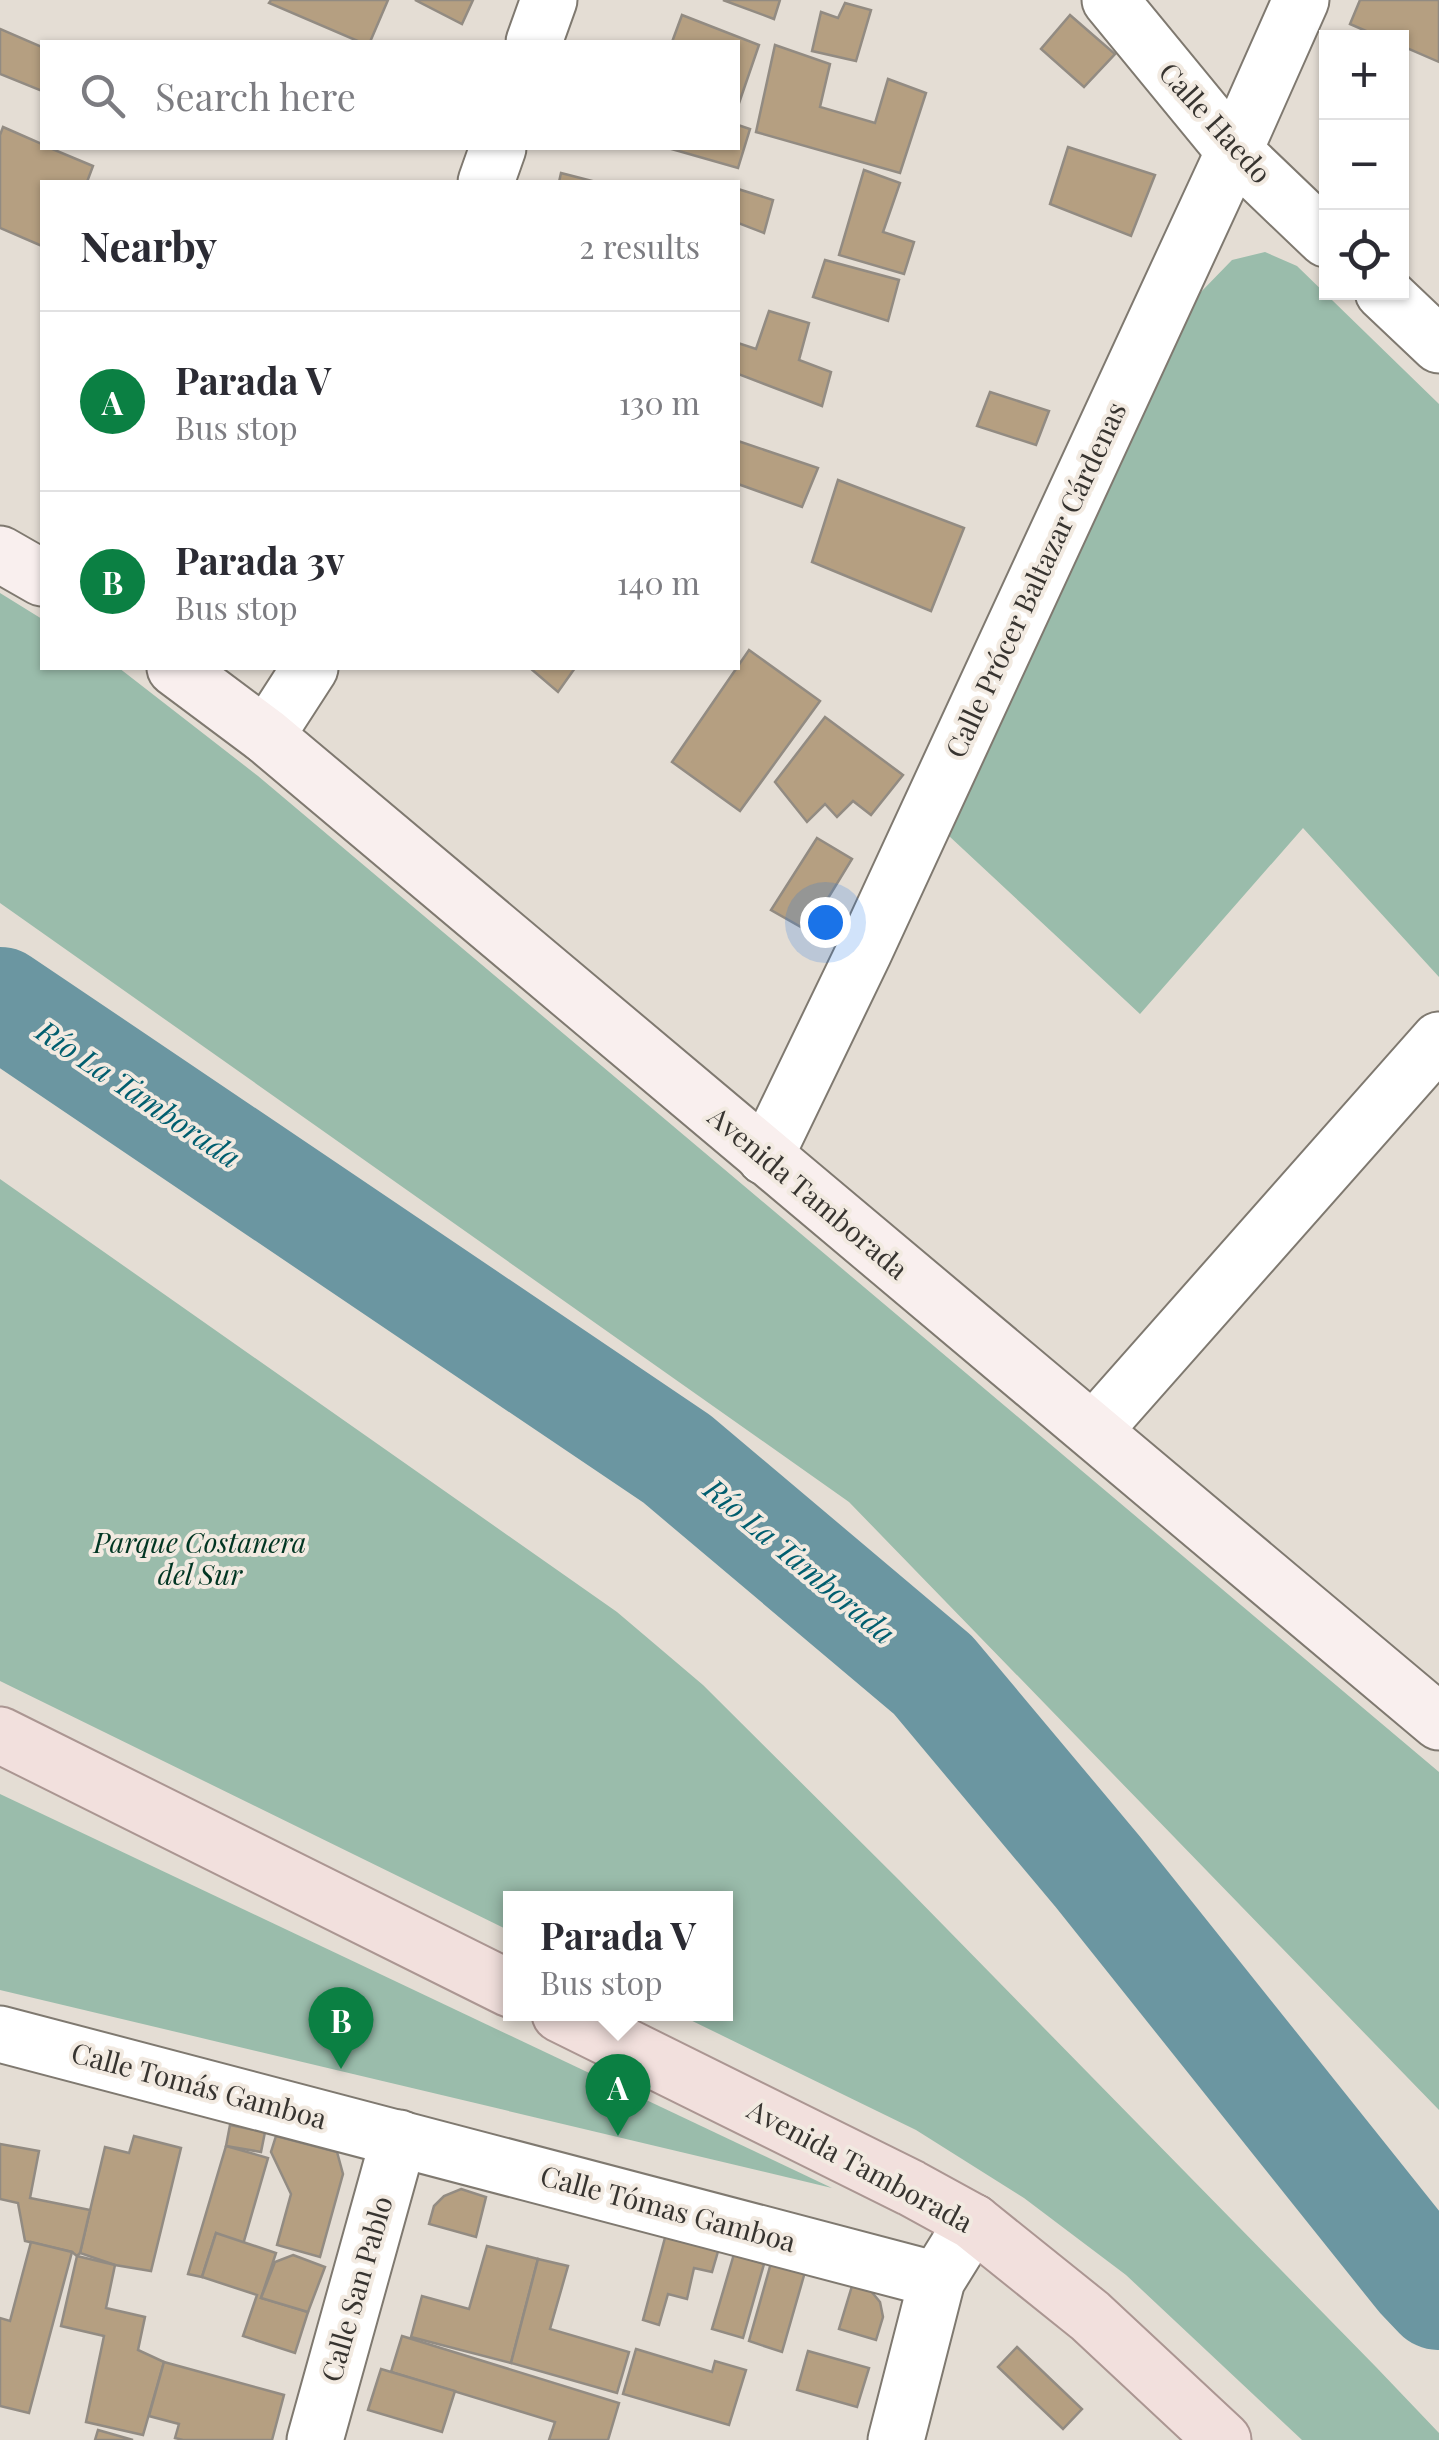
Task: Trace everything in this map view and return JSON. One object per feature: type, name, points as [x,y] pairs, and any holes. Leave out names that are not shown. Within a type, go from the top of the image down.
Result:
[{"type":"main road","points":[[0,554],[40,577]]},
{"type":"main road","name":"Avenida Tamborada","points":[[178,670],[266,736],[1439,1722]]},
{"type":"main road","points":[[0,1735],[503,1986]]},
{"type":"main road","name":"Avenida Tamborada","points":[[574,2021],[973,2222],[1090,2316],[1223,2440]]},
{"type":"street","points":[[535,40],[549,0]]},
{"type":"street","name":"Calle Haedo","points":[[1110,0],[1234,151],[1319,232]]},
{"type":"street","name":"Calle Prócer Baltazar Cárdenas","points":[[765,1157],[864,952],[1301,0]]},
{"type":"street","points":[[487,180],[497,150]]},
{"type":"street","points":[[1391,300],[1439,346]]},
{"type":"street","points":[[266,736],[309,670]]},
{"type":"street","points":[[1094,1430],[1439,1040]]},
{"type":"street","name":"Calle Tomás Gamboa","points":[[0,2034],[399,2138]]},
{"type":"street","name":"Calle Tómas Gamboa","points":[[399,2138],[937,2280]]},
{"type":"street","name":"Calle San Pablo","points":[[315,2440],[399,2138]]},
{"type":"street","points":[[896,2440],[937,2280],[973,2222]]},
{"type":"green space","points":[[1265,252],[1297,266],[1319,287],[1319,300],[1332,300],[1439,404],[1439,977],[1303,828],[1140,1014],[949,836],[1198,295],[1232,260]]},
{"type":"green space","points":[[0,593],[40,618],[40,670],[122,670],[258,776],[1439,1772],[1439,2110],[849,1502],[0,903]]},
{"type":"green space","name":"Parque Costanera del Sur","points":[[0,1179],[617,1612],[703,1685],[1376,2367],[1439,2433],[1439,2440],[1302,2440],[1126,2275],[1024,2198],[916,2130],[692,2021],[733,2021],[733,1891],[503,1891],[503,1928],[0,1681]]},
{"type":"green space","points":[[0,1794],[832,2188],[0,1990]]},
{"type":"building","points":[[388,0],[371,40],[355,40],[269,3]]},
{"type":"building","points":[[415,0],[473,0],[462,24]]},
{"type":"building","points":[[723,0],[780,0],[774,19]]},
{"type":"building","points":[[1360,0],[1439,0],[1439,62],[1409,49],[1409,30],[1364,30],[1350,24]]},
{"type":"building","points":[[845,3],[871,10],[856,61],[812,51],[821,12],[838,18]]},
{"type":"building","points":[[682,15],[759,45],[740,100],[740,40],[673,40]]},
{"type":"building","points":[[1070,15],[1115,54],[1084,87],[1041,49]]},
{"type":"building","points":[[0,29],[40,46],[40,90],[0,74]]},
{"type":"building","points":[[775,45],[830,64],[820,107],[875,123],[888,79],[926,93],[900,173],[756,132]]},
{"type":"building","points":[[740,126],[750,129],[738,168],[675,150],[740,150]]},
{"type":"building","points":[[3,127],[40,143],[40,150],[55,150],[93,166],[88,180],[40,180],[40,245],[0,228]]},
{"type":"building","points":[[1068,147],[1155,175],[1131,236],[1050,204]]},
{"type":"building","points":[[864,170],[900,183],[883,232],[914,242],[904,274],[839,255]]},
{"type":"building","points":[[561,173],[588,180],[559,180]]},
{"type":"building","points":[[740,190],[773,200],[764,233],[740,224]]},
{"type":"building","points":[[825,260],[899,280],[888,321],[813,297]]},
{"type":"building","points":[[769,311],[809,323],[799,360],[831,372],[822,406],[740,375],[740,344],[756,349]]},
{"type":"building","points":[[990,392],[1049,411],[1036,445],[977,426]]},
{"type":"building","points":[[740,442],[818,468],[802,507],[740,485]]},
{"type":"building","points":[[838,480],[964,528],[931,611],[812,562]]},
{"type":"building","points":[[749,650],[820,701],[740,811],[672,762],[735,670],[740,670]]},
{"type":"building","points":[[532,670],[574,670],[558,692]]},
{"type":"building","points":[[825,717],[903,775],[871,815],[853,801],[837,817],[825,804],[807,822],[775,782]]},
{"type":"building","points":[[817,838],[852,859],[808,931],[771,910]]},
{"type":"building","points":[[230,2125],[265,2132],[261,2152],[226,2146]]},
{"type":"building","points":[[134,2136],[181,2148],[151,2271],[115,2265],[80,2253],[105,2147],[129,2153]]},
{"type":"building","points":[[276,2136],[337,2152],[343,2174],[320,2257],[277,2245],[291,2194],[271,2152]]},
{"type":"building","points":[[0,2144],[39,2151],[30,2198],[90,2210],[77,2256],[25,2241],[18,2203],[0,2199]]},
{"type":"building","points":[[226,2146],[268,2158],[242,2248],[216,2233],[202,2277],[188,2274]]},
{"type":"building","points":[[461,2189],[486,2197],[476,2237],[429,2224],[434,2206],[444,2196]]},
{"type":"building","points":[[216,2233],[276,2253],[261,2298],[308,2312],[295,2353],[243,2336],[257,2295],[202,2277]]},
{"type":"building","points":[[666,2234],[719,2248],[712,2272],[694,2268],[687,2299],[668,2294],[659,2325],[643,2320]]},
{"type":"building","points":[[31,2242],[72,2252],[29,2413],[0,2406],[0,2318],[10,2321]]},
{"type":"building","points":[[487,2246],[538,2259],[511,2363],[411,2337],[422,2296],[469,2309]]},
{"type":"building","points":[[734,2254],[764,2264],[743,2338],[712,2329]]},
{"type":"building","points":[[293,2255],[325,2267],[308,2312],[261,2298],[275,2262]]},
{"type":"building","points":[[77,2256],[115,2265],[106,2308],[145,2317],[138,2350],[164,2362],[143,2435],[86,2422],[104,2336],[61,2326]]},
{"type":"building","points":[[538,2259],[568,2266],[550,2329],[629,2352],[617,2393],[511,2363]]},
{"type":"building","points":[[771,2263],[805,2272],[782,2352],[749,2341]]},
{"type":"building","points":[[852,2286],[871,2291],[880,2302],[883,2317],[876,2340],[839,2329]]},
{"type":"building","points":[[402,2336],[619,2403],[608,2440],[549,2440],[555,2422],[391,2372]]},
{"type":"building","points":[[1017,2347],[1082,2409],[1063,2429],[998,2367]]},
{"type":"building","points":[[636,2349],[712,2372],[715,2361],[746,2370],[729,2425],[623,2394]]},
{"type":"building","points":[[808,2351],[869,2368],[857,2407],[797,2390]]},
{"type":"building","points":[[164,2362],[284,2395],[272,2440],[175,2438],[179,2424],[149,2416]]},
{"type":"building","points":[[381,2369],[455,2391],[442,2432],[368,2410]]},
{"type":"building","points":[[98,2430],[133,2440],[95,2440]]},
{"type":"waterway","name":"Río La Tamborada","points":[[0,1002],[677,1459],[933,1675],[1098,1872],[1439,2295]]},
{"type":"place","name":"Parada 3v","points":[[341,2069]]},
{"type":"place","name":"Parada V","points":[[618,2136]]}]
